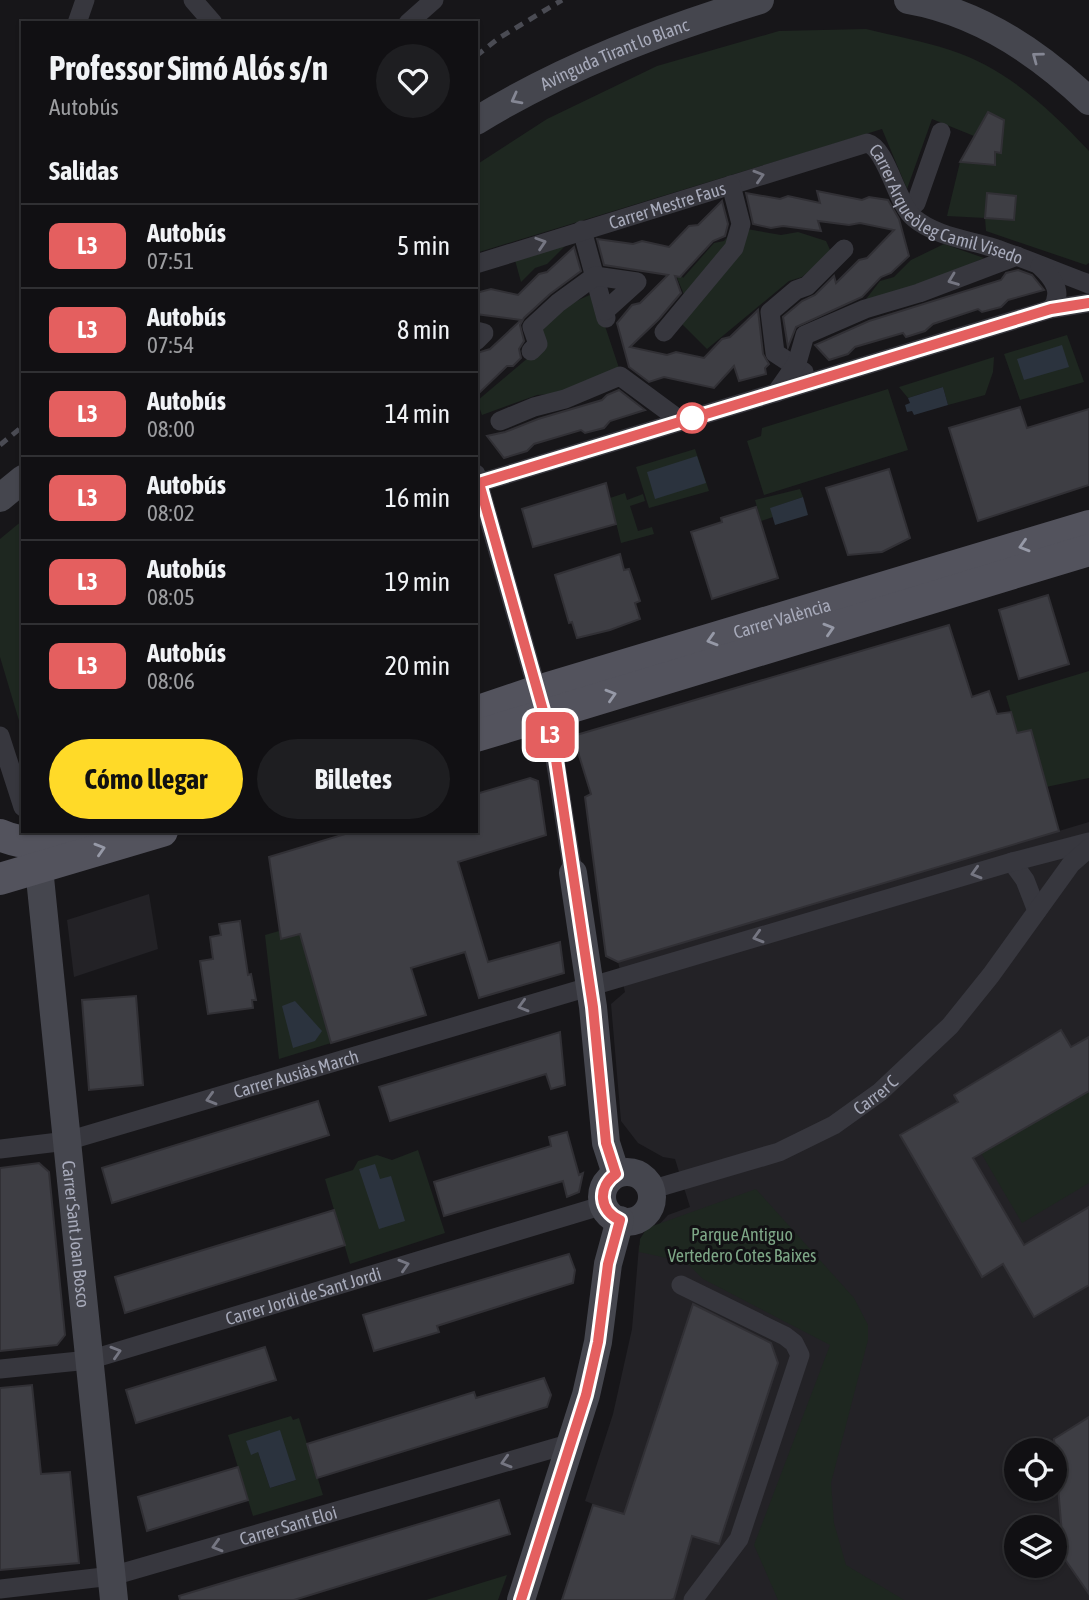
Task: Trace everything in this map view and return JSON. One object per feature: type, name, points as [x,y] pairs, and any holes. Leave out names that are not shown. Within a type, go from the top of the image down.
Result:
[{"type":"main road","name":"Carrer València","points":[[478,735],[542,703],[1089,526]]},
{"type":"main road","name":"Carrer València","points":[[478,712],[542,703],[1089,550]]},
{"type":"main road","points":[[0,879],[35,847],[74,833]]},
{"type":"main road","points":[[0,835],[35,847],[146,833]]},
{"type":"street","points":[[78,21],[85,0]]},
{"type":"street","points":[[193,0],[211,21]]},
{"type":"street","points":[[410,21],[434,0]]},
{"type":"street","name":"Avinguda Tirant lo Blanc","points":[[478,120],[585,63],[709,16],[760,0]]},
{"type":"street","points":[[908,0],[971,18],[1017,43],[1066,79],[1089,101]]},
{"type":"street","points":[[907,209],[916,203],[941,132]]},
{"type":"street","name":"Carrer Arqueòleg Camil Visedo","points":[[858,145],[870,144],[876,147],[907,209],[916,220],[932,229],[1017,256],[1089,284]]},
{"type":"street","name":"Carrer Mestre Faus","points":[[478,263],[858,145]]},
{"type":"street","points":[[664,332],[734,248],[741,224],[731,185]]},
{"type":"street","points":[[531,351],[538,344],[530,323],[595,276],[637,282],[606,314],[595,276],[582,230]]},
{"type":"street","points":[[816,381],[775,353],[769,312],[796,290],[807,286],[844,248]]},
{"type":"street","points":[[776,393],[795,366],[805,335],[864,309],[919,293],[1017,256]]},
{"type":"street","name":"Carrer Arqueòleg Camil Visedo","points":[[1040,265],[1056,287],[1056,302],[1051,309]]},
{"type":"street","points":[[478,479],[681,422],[1051,309],[1089,303]]},
{"type":"street","points":[[500,421],[534,407],[565,399],[620,376],[681,422]]},
{"type":"street","points":[[0,498],[21,481]]},
{"type":"street","points":[[478,482],[542,703],[562,793],[593,1007],[606,1143],[616,1174]]},
{"type":"street","points":[[0,736],[21,801]]},
{"type":"street","points":[[589,987],[1012,862],[1089,842]]},
{"type":"street","name":"Carrer Sant Joan Bosco","points":[[35,847],[113,1588]]},
{"type":"street","name":"Carrer C","points":[[650,1190],[779,1152],[834,1125],[880,1093],[950,1026],[1071,864],[1089,848]]},
{"type":"street","points":[[1012,862],[1026,880],[1037,911]]},
{"type":"street","name":"Carrer Ausiàs March","points":[[0,1149],[67,1141],[589,987]]},
{"type":"street","points":[[521,1600],[572,1443],[598,1342],[612,1213],[603,1191],[610,1178],[616,1174],[628,1172],[640,1176],[650,1190],[649,1207],[642,1216],[631,1221],[612,1213]]},
{"type":"street","name":"Carrer Jordi de Sant Jordi","points":[[0,1369],[89,1360],[612,1213]]},
{"type":"street","points":[[681,1285],[785,1336],[794,1343],[800,1355],[739,1539],[693,1600]]},
{"type":"street","name":"Carrer Sant Eloi","points":[[0,1589],[113,1588],[572,1443]]},
{"type":"shaded area","points":[[1089,822],[1089,1600],[562,1600],[593,1504],[585,1501],[613,1414],[632,1329],[639,1246],[668,1215],[690,1207],[675,1159],[663,1157],[638,1143],[621,1121],[611,1004],[625,992],[618,962]]},
{"type":"shaded area","points":[[149,894],[158,949],[74,977],[67,920]]},
{"type":"green space","points":[[866,29],[940,47],[990,67],[1026,92],[1043,105],[1089,151],[1089,263],[1086,265],[986,231],[985,218],[947,216],[960,162],[994,165],[995,152],[1001,152],[1004,120],[988,113],[974,136],[932,119],[907,189],[882,129],[478,252],[478,164],[547,119],[657,66],[779,31]]},
{"type":"green space","points":[[734,229],[730,245],[685,297],[675,273],[680,272],[683,278],[714,243],[724,241]]},
{"type":"green space","points":[[747,229],[781,235],[798,232],[826,241],[831,252],[802,277],[789,281],[707,349],[681,323]]},
{"type":"green space","points":[[569,242],[547,264],[535,268],[521,282],[515,260]]},
{"type":"green space","points":[[944,244],[984,258],[917,287],[863,303],[880,281],[894,277],[911,260]]},
{"type":"green space","points":[[594,293],[619,368],[564,393],[537,395],[482,415],[478,400],[542,346],[540,329],[572,303]]},
{"type":"green space","points":[[1067,335],[1084,382],[1020,400],[1004,354]]},
{"type":"green space","points":[[994,357],[993,372],[985,395],[948,405],[943,387],[908,398],[899,387]]},
{"type":"green space","points":[[888,389],[908,450],[764,495],[747,441],[761,436],[762,428]]},
{"type":"green space","points":[[695,449],[709,491],[649,508],[636,467]]},
{"type":"green space","points":[[800,489],[803,497],[771,508],[773,517],[761,521],[755,500]]},
{"type":"green space","points":[[625,493],[627,500],[643,494],[645,501],[630,506],[638,531],[652,527],[654,534],[621,543],[610,498]]},
{"type":"green space","points":[[21,522],[21,727],[0,657],[0,539]]},
{"type":"green space","points":[[1089,671],[1089,778],[1046,787],[1031,730],[1017,733],[1006,696]]},
{"type":"green space","points":[[279,931],[281,939],[300,934],[331,1043],[279,1059],[265,935]]},
{"type":"green space","points":[[1089,1089],[1089,1183],[1022,1223],[981,1153]]},
{"type":"green space","points":[[418,1150],[445,1233],[350,1264],[325,1179],[353,1170],[358,1161],[377,1155],[392,1160]]},
{"type":"green space","name":"Parque Antiguo Vertedero Cotes Baixes","points":[[756,1189],[854,1298],[868,1325],[868,1340],[831,1483],[834,1523],[846,1565],[904,1600],[778,1600],[754,1545],[830,1345],[703,1279],[686,1262],[639,1252],[640,1239],[647,1228]]},
{"type":"green space","points":[[291,1416],[293,1420],[299,1418],[323,1495],[253,1516],[228,1435]],"holes":[[[258,1452],[296,1480],[270,1488]]]},
{"type":"green space","points":[[507,1575],[498,1600],[426,1600]]},
{"type":"water","points":[[1062,345],[1069,367],[1024,380],[1017,359]]},
{"type":"water","points":[[943,387],[948,405],[914,415],[912,411],[907,412],[905,405],[910,403],[908,398]]},
{"type":"water","points":[[697,456],[706,483],[655,499],[647,472]]},
{"type":"water","points":[[803,497],[808,515],[775,525],[770,508]]},
{"type":"water","points":[[295,1001],[322,1031],[315,1041],[293,1048],[282,1006]]},
{"type":"water","points":[[375,1164],[380,1179],[391,1176],[405,1221],[379,1229],[359,1169]]},
{"type":"water","points":[[280,1430],[296,1480],[270,1488],[258,1452],[251,1455],[246,1441]]},
{"type":"building","points":[[988,112],[1004,120],[1001,153],[995,152],[995,165],[960,162]]},
{"type":"building","points":[[817,191],[862,200],[869,197],[888,200],[899,219],[909,256],[891,273],[881,277],[862,297],[796,327],[788,347],[783,317],[802,301],[815,295],[834,276],[836,283],[859,260],[867,258],[894,230],[860,223],[849,225],[818,221],[821,231],[783,226],[771,228],[753,224],[746,193],[780,199],[788,196],[820,203]]},
{"type":"building","points":[[987,193],[1016,196],[1014,220],[985,218]]},
{"type":"building","points":[[722,201],[728,224],[725,236],[713,241],[680,277],[675,276],[681,293],[630,347],[667,355],[676,352],[704,358],[722,339],[730,337],[758,310],[763,354],[769,364],[765,368],[766,374],[739,381],[734,366],[714,388],[664,377],[649,382],[629,367],[617,323],[632,305],[640,303],[668,275],[604,265],[597,239],[633,244],[642,241],[669,247],[689,226],[698,225]]},
{"type":"building","points":[[574,247],[581,271],[524,318],[520,325],[524,341],[519,349],[521,358],[513,366],[507,366],[478,394],[478,354],[490,349],[521,320],[478,314],[478,292],[491,289],[518,295],[539,274],[547,272]]},
{"type":"building","points":[[1018,270],[1032,275],[1044,290],[1008,300],[1001,307],[982,312],[978,309],[933,324],[925,331],[906,337],[903,333],[855,347],[848,354],[829,360],[815,345],[869,321],[1001,280],[1006,273]]},
{"type":"building","points":[[619,390],[645,410],[610,421],[604,428],[585,433],[581,430],[534,444],[527,451],[504,458],[487,436],[602,400]]},
{"type":"building","points":[[1020,407],[1027,428],[1089,409],[1089,485],[978,521],[949,428]]},
{"type":"building","points":[[889,469],[910,538],[882,552],[848,555],[826,488]]},
{"type":"building","points":[[606,483],[616,524],[533,547],[522,509]]},
{"type":"building","points":[[756,507],[778,578],[712,599],[691,532],[722,522],[721,518]]},
{"type":"building","points":[[620,554],[624,570],[629,569],[640,601],[635,603],[640,619],[577,638],[572,622],[569,623],[555,575]]},
{"type":"building","points":[[1048,595],[1069,664],[1019,679],[999,610]]},
{"type":"building","points":[[949,625],[972,697],[989,691],[997,714],[1011,712],[1017,733],[1031,730],[1059,831],[618,962],[606,956],[585,797],[591,794],[573,736]]},
{"type":"building","points":[[530,778],[538,781],[546,835],[458,862],[488,962],[560,942],[564,973],[479,998],[465,952],[411,968],[426,1015],[331,1043],[300,934],[281,939],[269,857],[348,833],[478,833],[478,793]]},
{"type":"building","points":[[240,921],[248,975],[251,974],[256,1000],[252,1000],[253,1008],[208,1014],[200,961],[213,959],[210,937],[221,935],[219,924]]},
{"type":"building","points":[[136,996],[143,1085],[89,1090],[82,1000]]},
{"type":"building","points":[[1061,1030],[1071,1047],[1089,1037],[1089,1091],[973,1158],[1024,1245],[1089,1207],[1089,1285],[1034,1317],[1003,1264],[982,1277],[900,1135],[958,1102],[954,1095]]},
{"type":"building","points":[[560,1032],[565,1085],[551,1089],[546,1074],[390,1121],[379,1087]]},
{"type":"building","points":[[318,1101],[329,1135],[112,1203],[102,1168]]},
{"type":"building","points":[[567,1132],[579,1175],[583,1173],[579,1192],[567,1197],[563,1181],[444,1216],[434,1182],[551,1146],[549,1137]]},
{"type":"building","points":[[39,1163],[49,1172],[65,1335],[57,1345],[0,1351],[0,1168]]},
{"type":"building","points":[[334,1210],[345,1245],[125,1313],[115,1277]]},
{"type":"building","points":[[569,1254],[575,1270],[573,1283],[437,1326],[439,1332],[374,1351],[363,1315]]},
{"type":"building","points":[[693,1304],[771,1343],[778,1363],[719,1544],[692,1536],[674,1599],[562,1600],[593,1505],[624,1514]]},
{"type":"building","points":[[265,1347],[276,1380],[136,1423],[126,1390]]},
{"type":"building","points":[[544,1378],[551,1395],[547,1407],[317,1478],[307,1444],[474,1392],[476,1398]]},
{"type":"building","points":[[32,1385],[41,1474],[70,1472],[79,1563],[0,1570],[0,1388]]},
{"type":"building","points":[[1089,1417],[1089,1594],[1067,1562],[1067,1515],[1060,1515],[1059,1501],[1067,1501],[1067,1438],[1056,1438]]},
{"type":"building","points":[[238,1467],[248,1500],[147,1531],[138,1497]]},
{"type":"building","points":[[499,1500],[510,1534],[294,1600],[180,1600],[179,1596]]},
{"type":"railway","points":[[478,54],[499,38],[562,0]]},
{"type":"railway","points":[[0,445],[21,428]]},
{"type":"bus line","name":"L3","points":[[521,1600],[586,1395],[598,1342],[608,1264],[620,1220],[607,1212],[602,1198],[606,1184],[616,1174],[606,1143],[593,1007],[555,753],[479,483],[1051,309],[1089,303]]}]
